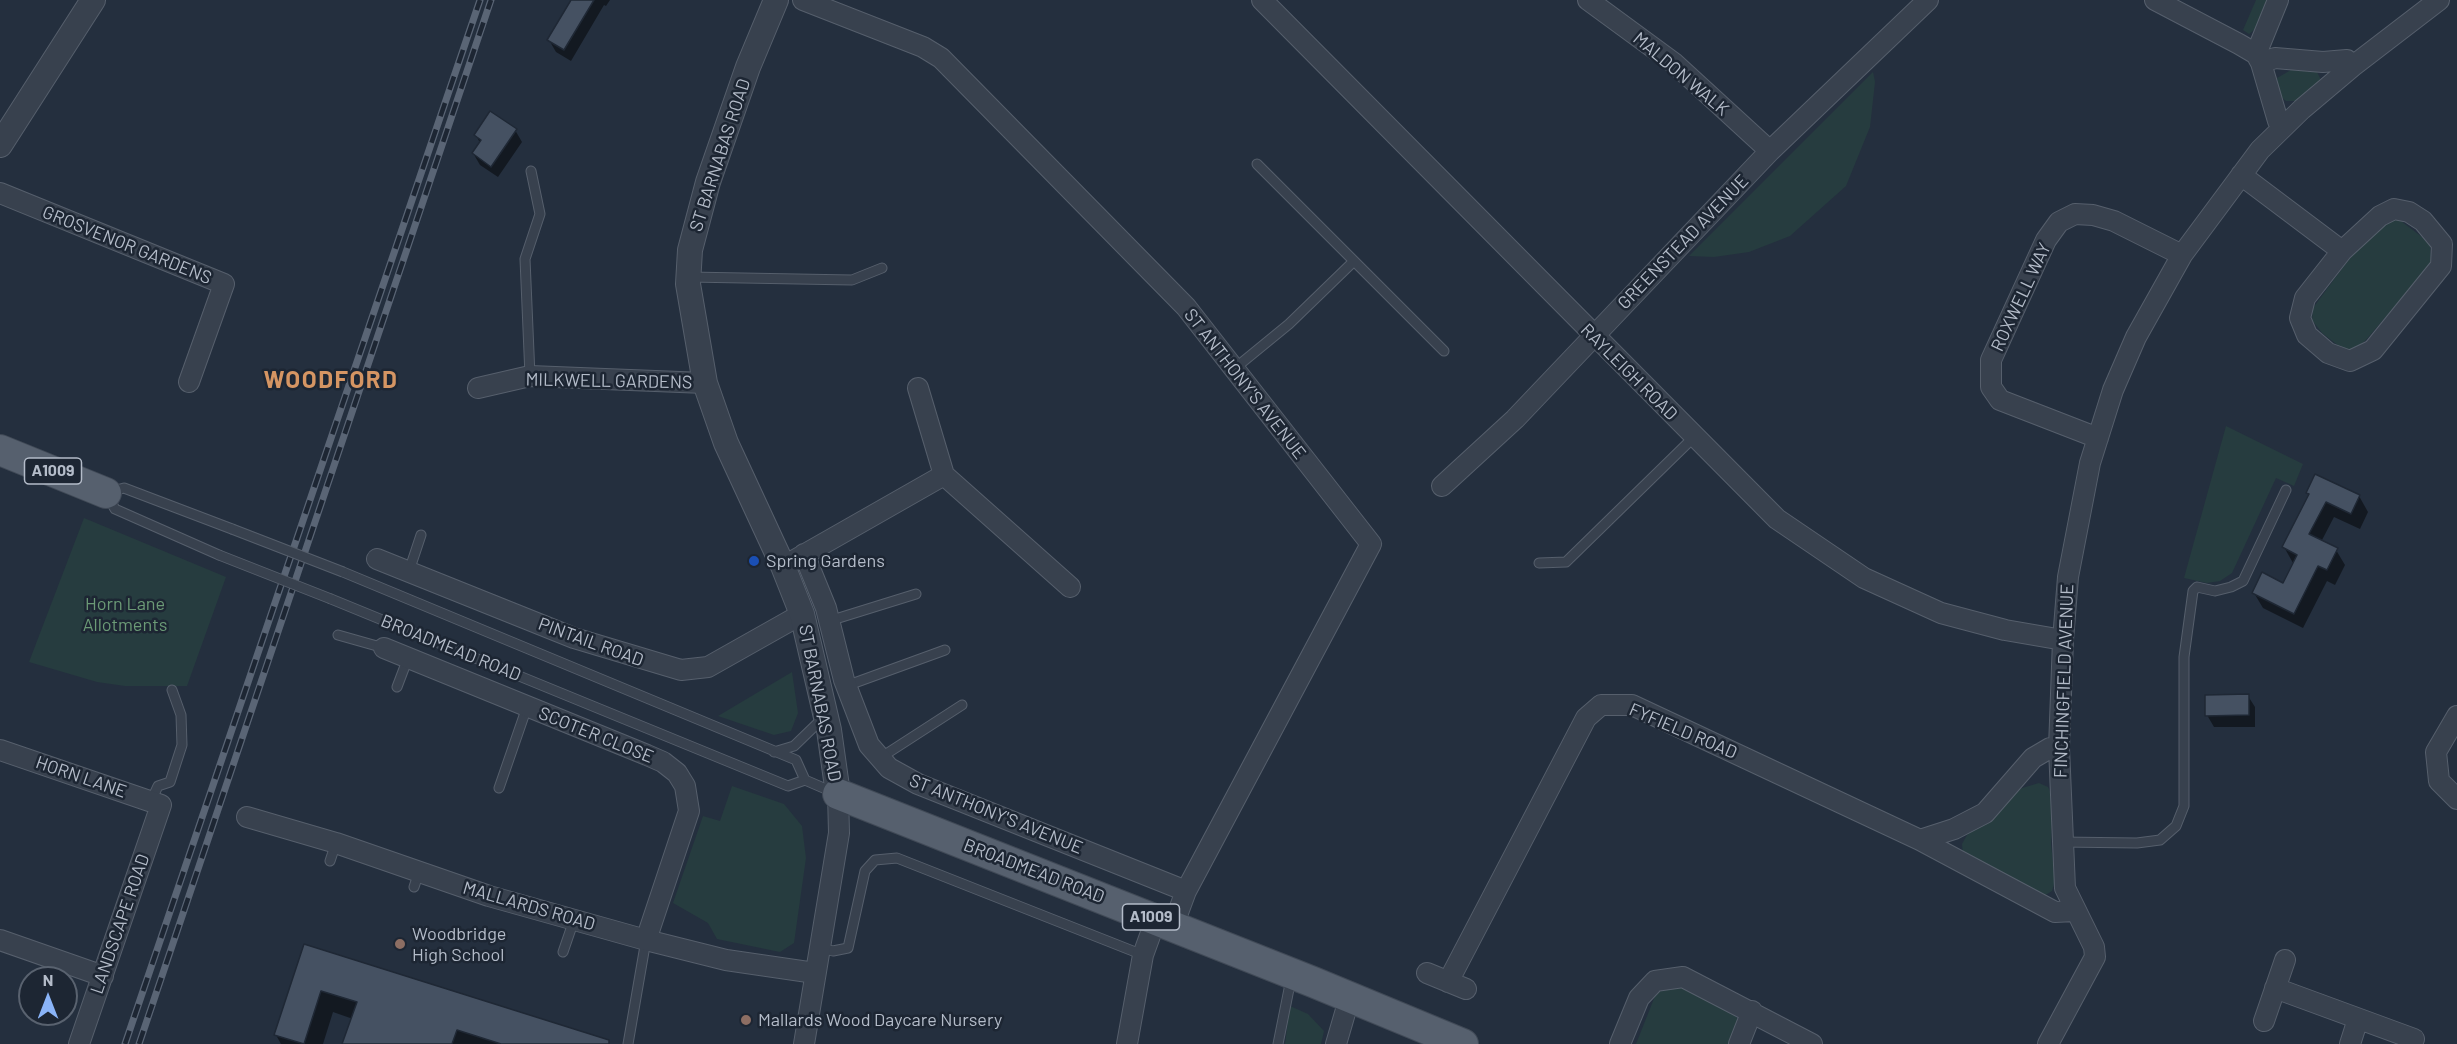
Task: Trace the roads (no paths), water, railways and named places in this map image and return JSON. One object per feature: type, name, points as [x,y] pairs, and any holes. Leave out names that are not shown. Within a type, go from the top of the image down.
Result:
[{"type":"main road","name":"BROADMEAD ROAD","points":[[0,450],[106,493]]},
{"type":"main road","name":"BROADMEAD ROAD","points":[[838,794],[1350,996],[1463,1044]]},
{"type":"street","points":[[0,145],[93,0]]},
{"type":"street","name":"ST BARNABAS ROAD","points":[[776,0],[748,67],[708,182],[690,250],[689,277],[695,334],[705,383],[726,443],[783,566],[802,614],[826,714],[838,794]]},
{"type":"street","name":"ST ANTHONY'S AVENUE","points":[[803,0],[923,47],[941,58],[1186,308],[1371,544],[1186,891],[1143,956],[1127,1044]]},
{"type":"street","name":"RAYLEIGH ROAD","points":[[1262,0],[1777,519],[1864,578],[1941,612],[2005,630],[2063,640]]},
{"type":"street","name":"MALDON WALK","points":[[1588,0],[1674,63],[1770,151]]},
{"type":"street","name":"GREENSTEAD AVENUE","points":[[1442,486],[1515,419],[1593,335],[1671,258],[1770,151],[1928,0]]},
{"type":"street","points":[[2155,0],[2259,59],[2323,62],[2347,60],[2353,66]]},
{"type":"street","points":[[2278,0],[2259,59],[2278,121],[2283,127]]},
{"type":"street","name":"FINCHINGFIELD AVENUE","points":[[2048,1044],[2095,957],[2094,947],[2085,926],[2074,911],[2065,888],[2059,748],[2068,577],[2090,463],[2113,390],[2136,337],[2182,255],[2241,175],[2283,127],[2353,66],[2439,0]]},
{"type":"street","points":[[2241,175],[2342,251]]},
{"type":"street","name":"GROSVENOR GARDENS","points":[[0,193],[224,284],[189,382]]},
{"type":"street","points":[[2394,209],[2409,212],[2435,233],[2442,244],[2444,256],[2441,266],[2373,350],[2350,361],[2328,352],[2307,335],[2300,318],[2305,298],[2342,251],[2380,216],[2394,209]]},
{"type":"street","name":"ROXWELL WAY","points":[[2098,438],[2000,400],[1991,387],[1991,360],[2046,240],[2059,222],[2075,214],[2093,215],[2114,221],[2182,255]]},
{"type":"street","name":"MILKWELL GARDENS","points":[[478,388],[531,376],[705,383]]},
{"type":"street","points":[[918,388],[944,475],[1070,587]]},
{"type":"street","points":[[783,566],[944,475]]},
{"type":"street","name":"ST ANTHONY'S AVENUE","points":[[804,554],[829,621],[846,686],[869,745],[889,768],[918,784],[1186,891]]},
{"type":"street","name":"PINTAIL ROAD","points":[[377,559],[574,638],[681,670],[708,667],[802,614]]},
{"type":"street","name":"SCOTER CLOSE","points":[[384,648],[663,762],[677,773],[685,786],[688,804],[686,823],[646,940]]},
{"type":"street","name":"FYFIELD ROAD","points":[[1427,973],[1457,985],[1587,718],[1601,705],[1632,705],[1920,840],[2055,912],[2074,911]]},
{"type":"street","points":[[2457,716],[2436,752],[2439,781],[2457,799]]},
{"type":"street","points":[[1920,840],[1954,829],[1985,813],[2033,758],[2050,748],[2059,748]]},
{"type":"street","name":"HORN LANE","points":[[0,750],[156,803]]},
{"type":"street","points":[[804,1044],[839,833],[838,794]]},
{"type":"street","name":"LANDSCAPE ROAD","points":[[80,1044],[156,803]]},
{"type":"street","name":"MALLARDS ROAD","points":[[247,817],[333,852],[417,880],[489,896],[726,960],[815,973]]},
{"type":"street","points":[[0,940],[102,976]]},
{"type":"street","points":[[2264,1021],[2285,960]]},
{"type":"street","points":[[1620,1044],[1639,999],[1655,981],[1683,977],[1812,1044]]},
{"type":"street","points":[[2275,988],[2414,1039]]},
{"type":"street","points":[[1336,1044],[1350,996]]},
{"type":"street","points":[[1739,1044],[1752,1011]]},
{"type":"street","points":[[2350,1044],[2358,1019]]},
{"type":"lane","points":[[1257,165],[1444,351]]},
{"type":"lane","points":[[531,171],[540,214],[525,259],[531,376]]},
{"type":"lane","points":[[1234,369],[1288,324],[1353,262]]},
{"type":"lane","points":[[689,277],[852,280],[882,267]]},
{"type":"lane","points":[[1539,563],[1566,562],[1694,437]]},
{"type":"lane","name":"BROADMEAD ROAD","points":[[806,780],[788,786],[219,555],[115,509],[106,493],[124,488],[343,572],[796,760],[806,780],[838,794]]},
{"type":"lane","points":[[2062,842],[2137,843],[2160,840],[2176,826],[2184,806],[2184,657],[2193,591],[2197,587],[2215,591],[2243,581],[2286,490]]},
{"type":"lane","points":[[409,572],[421,535]]},
{"type":"lane","points":[[829,621],[916,594]]},
{"type":"lane","points":[[338,635],[384,648]]},
{"type":"lane","points":[[846,686],[945,650]]},
{"type":"lane","points":[[397,687],[408,658]]},
{"type":"lane","points":[[156,803],[158,786],[170,782],[182,745],[181,715],[172,690]]},
{"type":"lane","points":[[880,758],[962,705]]},
{"type":"lane","points":[[499,788],[527,707]]},
{"type":"lane","points":[[774,752],[800,741],[826,714]]},
{"type":"lane","name":"BROADMEAD ROAD","points":[[820,948],[833,951],[848,948],[865,871],[875,860],[897,858],[1143,956]]},
{"type":"lane","points":[[563,952],[574,920]]},
{"type":"lane","points":[[628,1044],[646,940]]},
{"type":"lane","points":[[1278,1044],[1292,973]]},
{"type":"railway","points":[[125,1044],[480,0]]},
{"type":"railway","points":[[139,1044],[491,0]]},
{"type":"place","name":"Spring Gardens","points":[[754,561]]},
{"type":"place","name":"Woodbridge High School","points":[[400,944]]},
{"type":"place","name":"Mallards Wood Daycare Nursery","points":[[746,1020]]},
{"type":"district","name":"WOODFORD","points":[[331,380]]},
{"type":"park label","name":"Horn Lane Allotments","points":[[125,614]]}]
